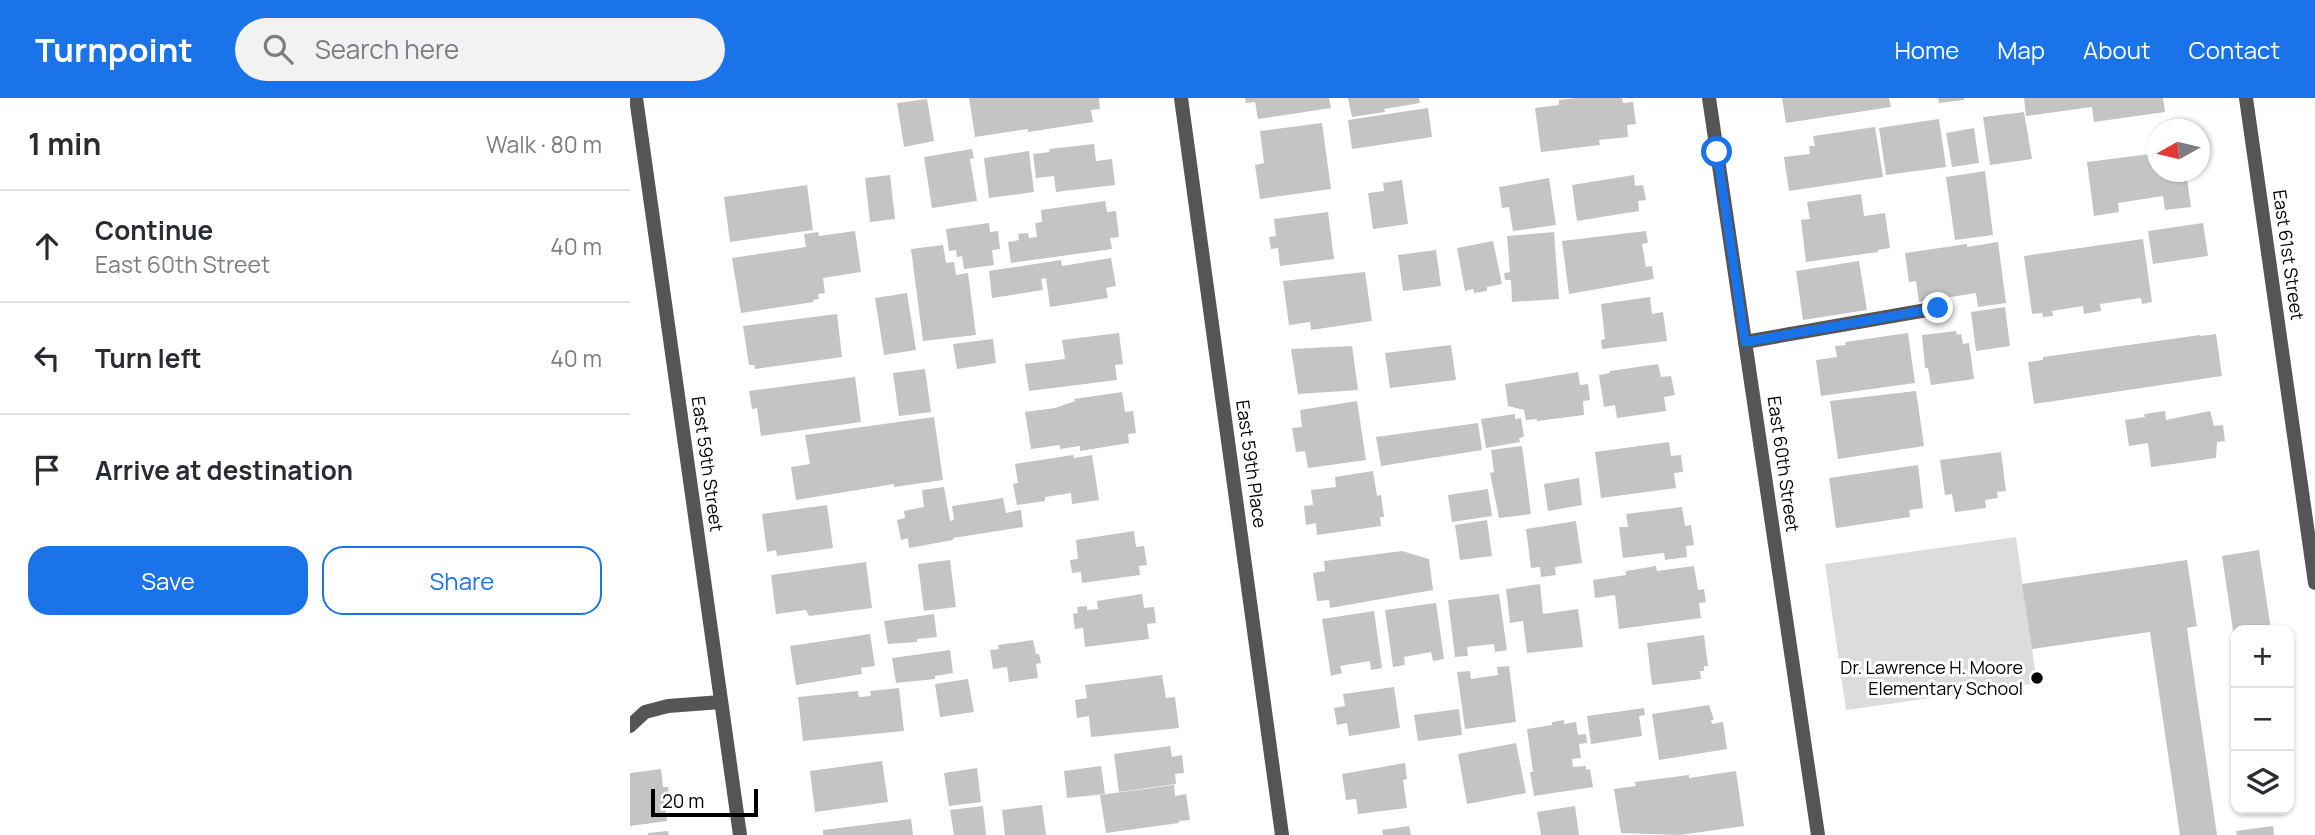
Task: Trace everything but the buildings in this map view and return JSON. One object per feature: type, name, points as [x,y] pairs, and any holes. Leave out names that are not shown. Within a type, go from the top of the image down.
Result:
[{"type":"street","name":"East 59th Street","points":[[636,98],[740,835]]},
{"type":"street","name":"East 59th Place","points":[[1181,98],[1282,835]]},
{"type":"street","name":"East 60th Street","points":[[1709,98],[1818,835]]},
{"type":"street","name":"East 61st Street","points":[[2246,98],[2315,583]]},
{"type":"street","points":[[1745,342],[1938,308]]},
{"type":"street","points":[[630,726],[645,712],[668,706],[721,702]]},
{"type":"shaded area","points":[[2016,537],[2037,683],[1846,710],[1825,564]]},
{"type":"place","name":"Dr. Lawrence H. Moore Elementary School","points":[[2037,678]]},
{"type":"route","points":[[1717,152],[1745,342],[1938,308]]}]
